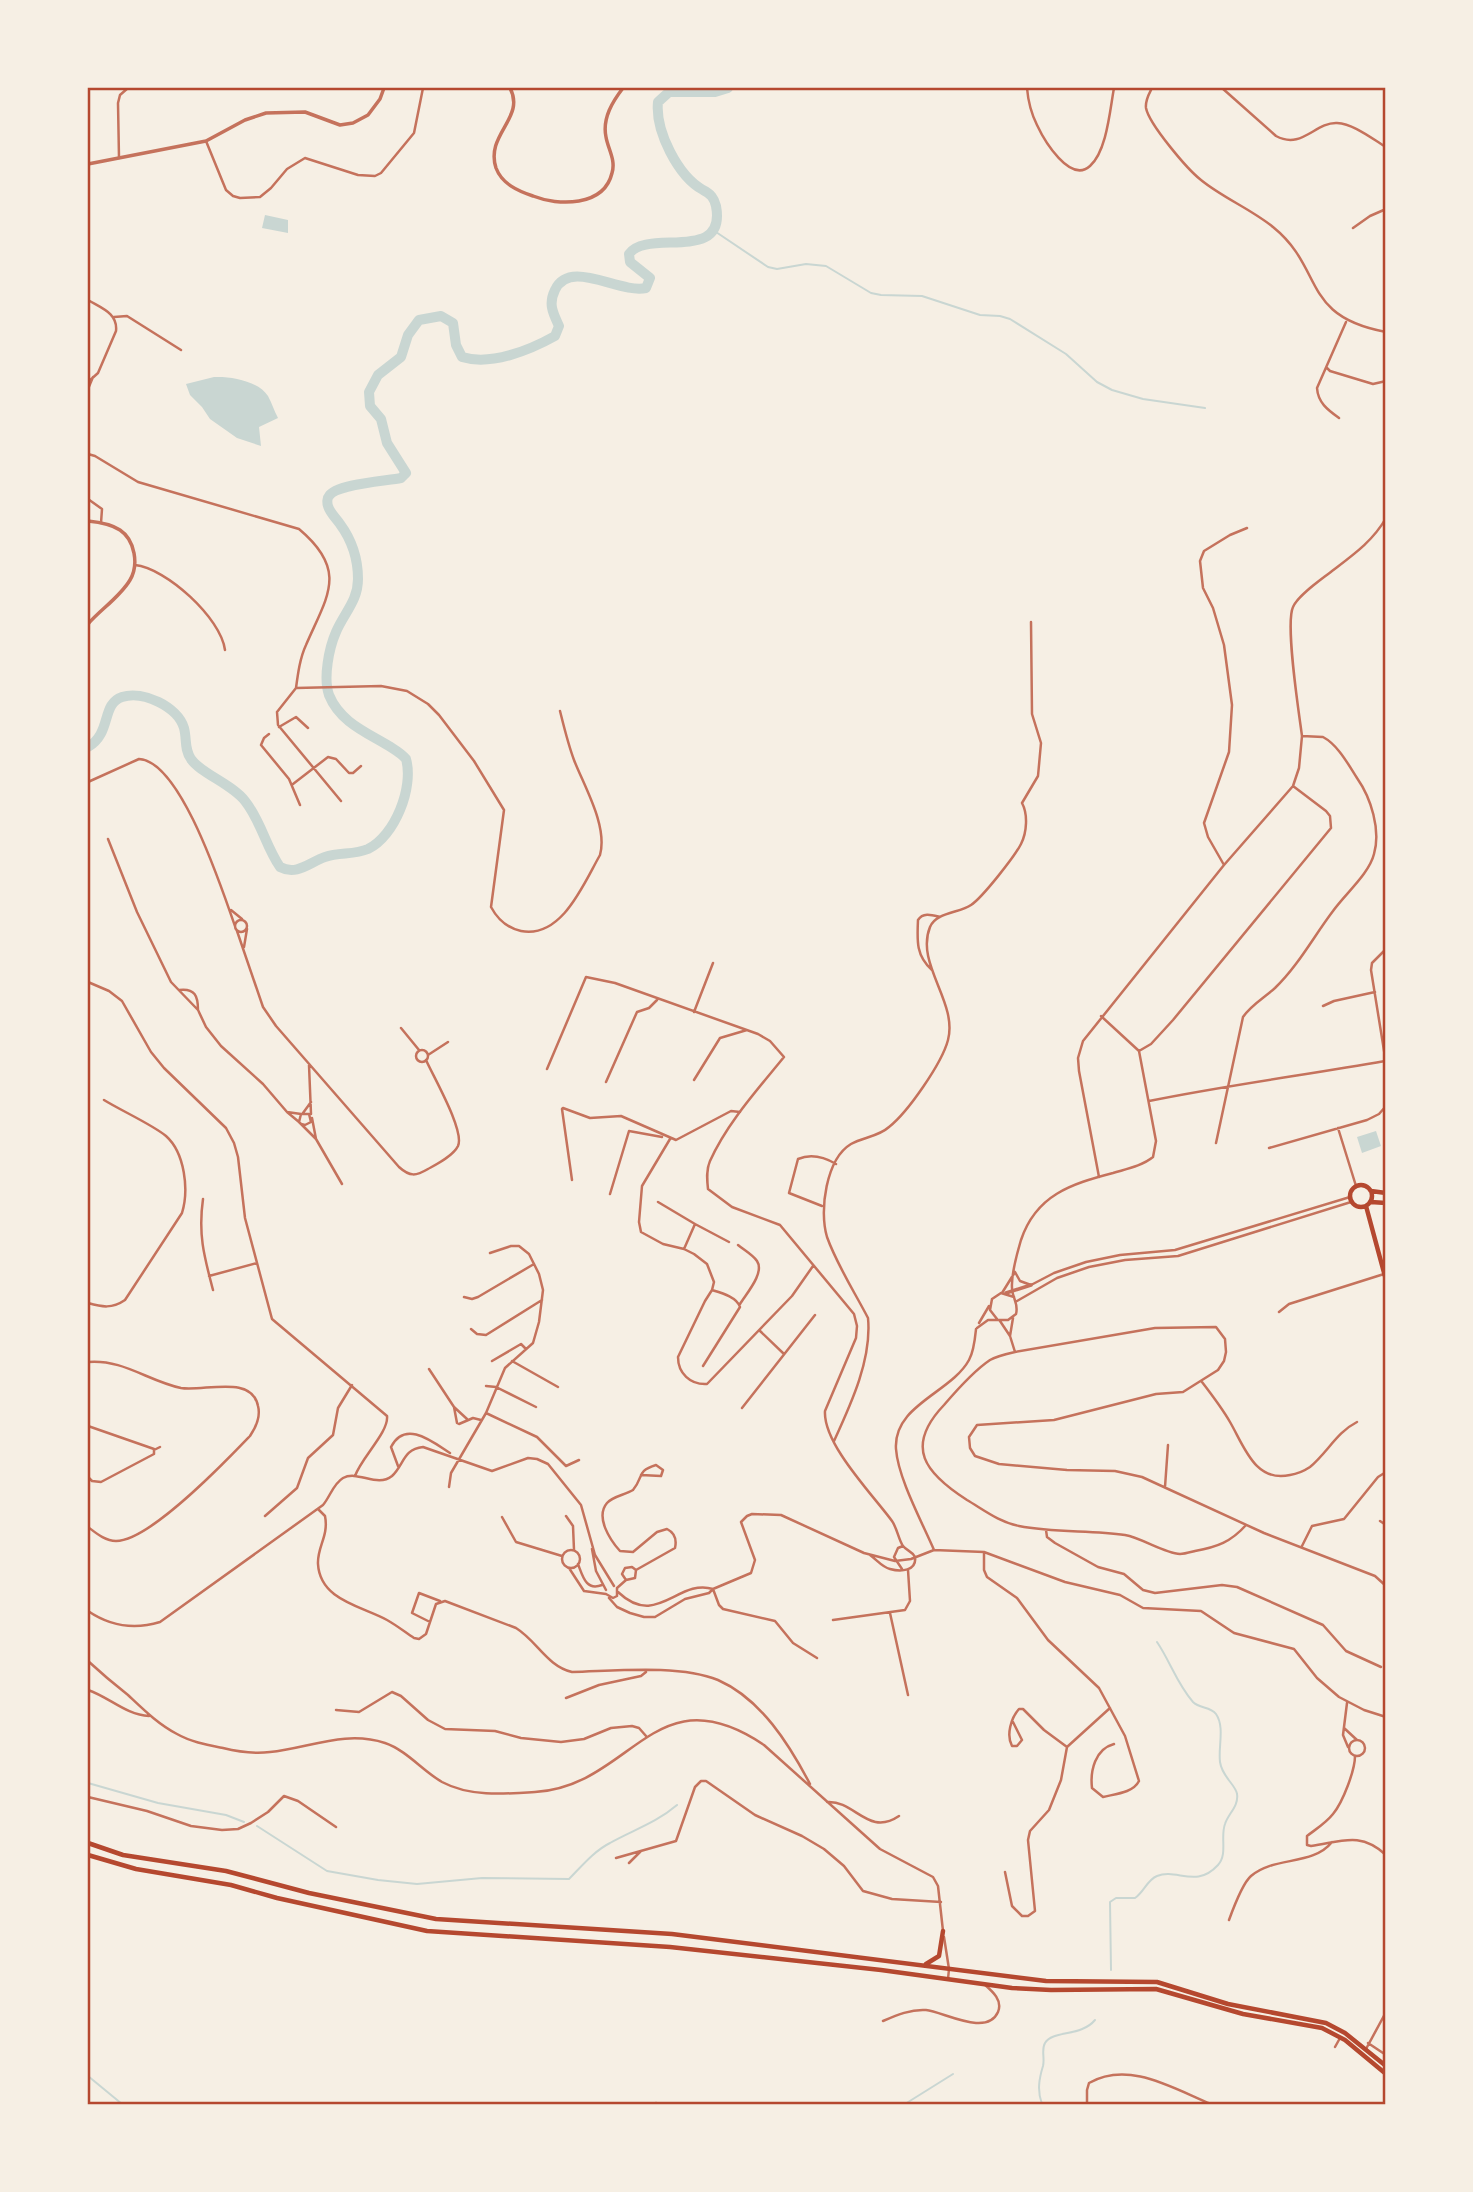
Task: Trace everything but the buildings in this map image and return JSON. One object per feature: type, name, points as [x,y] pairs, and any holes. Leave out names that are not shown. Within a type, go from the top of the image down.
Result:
[{"type":"main road","points":[[1385,1193],[1371,1191],[1366,1186],[1356,1186],[1350,1200],[1356,1207],[1366,1206],[1371,1202],[1385,1203]]},
{"type":"main road","points":[[1371,1191],[1371,1202]]},
{"type":"main road","points":[[1366,1206],[1385,1277]]},
{"type":"main road","points":[[88,1843],[122,1855],[226,1871],[309,1893],[436,1919],[672,1934],[1046,1981],[1157,1982],[1228,2004],[1326,2023],[1345,2033],[1385,2066]]},
{"type":"main road","points":[[88,1856],[136,1869],[231,1885],[276,1898],[427,1931],[670,1947],[1051,1990],[1156,1989],[1243,2014],[1322,2028],[1340,2038],[1385,2074]]},
{"type":"main road","points":[[923,1965],[939,1956],[943,1931]]},
{"type":"street","points":[[119,158],[118,103],[120,95],[128,88]]},
{"type":"street","points":[[88,164],[206,141],[254,116],[272,113],[305,112],[340,125],[355,123],[368,115],[380,99],[384,88]]},
{"type":"street","points":[[206,141],[226,190],[240,198],[260,197],[267,193],[288,169],[305,158],[358,175],[375,176],[386,169],[414,133],[423,88]]},
{"type":"street","points":[[510,88],[514,106],[499,135],[494,152],[498,173],[506,182],[521,191],[559,203],[581,201],[592,196],[610,178],[613,162],[606,138],[606,124],[613,102],[623,88]]},
{"type":"street","points":[[1027,88],[1029,102],[1040,130],[1068,168],[1077,171],[1091,165],[1099,154],[1114,88]]},
{"type":"street","points":[[1152,88],[1147,97],[1149,115],[1190,170],[1288,241],[1321,299],[1347,321],[1385,332]]},
{"type":"street","points":[[1222,88],[1284,140],[1306,136],[1332,123],[1338,123],[1349,125],[1385,147]]},
{"type":"street","points":[[1353,228],[1385,209]]},
{"type":"street","points":[[88,300],[114,317],[127,316],[181,351]]},
{"type":"street","points":[[88,382],[97,373],[116,331],[114,317]]},
{"type":"street","points":[[1339,418],[1323,404],[1317,392],[1347,321]]},
{"type":"street","points":[[1327,368],[1373,384],[1385,382]]},
{"type":"street","points":[[88,389],[93,377]]},
{"type":"street","points":[[88,454],[138,482],[299,529],[320,550],[330,583],[328,596],[301,658],[296,688],[277,712],[279,727],[341,801]]},
{"type":"street","points":[[88,499],[102,509],[101,523]]},
{"type":"street","points":[[1098,1177],[1080,1082],[1078,1058],[1083,1041],[1224,865],[1293,786],[1299,768],[1302,736],[1290,630],[1293,605],[1315,584],[1366,545],[1378,532],[1385,518]]},
{"type":"street","points":[[88,521],[118,529],[126,535],[132,545],[135,565],[125,587],[88,624]]},
{"type":"street","points":[[1224,865],[1208,837],[1204,822],[1229,752],[1232,705],[1224,645],[1213,608],[1203,588],[1200,561],[1204,551],[1247,528]]},
{"type":"street","points":[[135,565],[146,566],[157,572],[192,598],[219,633],[225,650]]},
{"type":"street","points":[[834,1441],[854,1397],[869,1348],[869,1330],[868,1318],[827,1237],[823,1207],[826,1186],[845,1148],[890,1127],[913,1099],[939,1060],[948,1041],[950,1023],[932,970],[928,939],[930,927],[934,920],[968,907],[980,899],[1017,850],[1024,836],[1026,818],[1022,803],[1038,776],[1041,743],[1032,714],[1031,622]]},
{"type":"street","points":[[296,688],[382,686],[407,691],[428,704],[439,715],[474,761],[504,810],[491,907],[503,923],[526,932],[541,930],[555,922],[572,903],[600,855],[602,837],[586,781],[574,760],[559,711]]},
{"type":"street","points":[[279,727],[296,717],[308,729]]},
{"type":"street","points":[[269,734],[261,745],[293,785],[300,805]]},
{"type":"street","points":[[1216,1143],[1243,1017],[1294,965],[1341,900],[1366,871],[1375,853],[1371,804],[1362,784],[1329,740],[1302,736]]},
{"type":"street","points":[[293,785],[330,756],[336,758],[351,774],[361,766]]},
{"type":"street","points":[[88,782],[139,759],[147,759],[166,778],[197,824],[263,1007],[309,1065],[399,1167],[411,1175],[418,1175],[442,1161],[455,1151],[459,1142],[459,1135],[426,1060],[428,1055],[448,1042]]},
{"type":"street","points":[[1139,1051],[1152,1044],[1173,1020],[1331,828],[1326,811],[1293,786]]},
{"type":"street","points":[[108,839],[136,912],[169,978],[198,1010],[206,1027],[221,1046],[263,1084],[287,1112],[316,1139],[342,1184]]},
{"type":"street","points":[[229,908],[244,920],[248,927],[243,950]]},
{"type":"street","points":[[932,970],[923,962],[919,953],[918,920],[929,914],[940,917]]},
{"type":"street","points":[[235,926],[238,921],[244,920]]},
{"type":"street","points":[[237,931],[245,932],[248,927]]},
{"type":"street","points":[[1149,1101],[1228,1085],[1385,1062],[1371,970],[1372,963],[1385,949]]},
{"type":"street","points":[[694,1012],[713,963]]},
{"type":"street","points":[[547,1069],[586,977],[615,983],[748,1030],[770,1041],[784,1056],[740,1112],[709,1163],[708,1189],[733,1207],[780,1225],[853,1314],[857,1326],[856,1338],[825,1411],[825,1423],[857,1478],[894,1524],[903,1546],[913,1552],[916,1563],[906,1570],[890,1569],[869,1554]]},
{"type":"street","points":[[88,982],[109,991],[122,1001],[151,1052],[164,1068],[226,1128],[234,1143],[245,1218],[272,1319],[384,1412],[388,1421],[359,1464],[355,1476]]},
{"type":"street","points":[[179,990],[194,992],[198,1000],[198,1010]]},
{"type":"street","points":[[1323,1006],[1375,992]]},
{"type":"street","points":[[606,1082],[637,1012],[649,1008],[658,999]]},
{"type":"street","points":[[1004,1293],[1014,1272],[1025,1231],[1041,1206],[1057,1192],[1129,1169],[1153,1157],[1156,1147],[1139,1051],[1101,1016]]},
{"type":"street","points":[[401,1028],[419,1050],[424,1050],[428,1055]]},
{"type":"street","points":[[694,1080],[720,1038],[748,1030]]},
{"type":"street","points":[[419,1050],[417,1059],[420,1062],[426,1060]]},
{"type":"street","points":[[300,1123],[309,1124],[311,1117],[309,1065]]},
{"type":"street","points":[[88,1303],[106,1307],[118,1305],[125,1300],[182,1213],[186,1200],[181,1166],[175,1148],[166,1135],[104,1100]]},
{"type":"street","points":[[300,1123],[302,1113],[312,1102]]},
{"type":"street","points":[[1269,1148],[1376,1116],[1385,1106]]},
{"type":"street","points":[[572,1180],[563,1108],[590,1118],[621,1116],[676,1140],[731,1111],[740,1112]]},
{"type":"street","points":[[287,1112],[311,1117],[316,1139]]},
{"type":"street","points":[[1338,1128],[1356,1186]]},
{"type":"street","points":[[308,1133],[315,1129]]},
{"type":"street","points":[[610,1194],[629,1131],[666,1137]]},
{"type":"street","points":[[670,1139],[642,1186],[639,1222],[641,1232],[647,1237],[663,1244],[684,1248],[707,1264],[714,1282],[678,1357],[678,1366],[685,1377],[699,1385],[707,1384],[792,1296],[813,1265]]},
{"type":"street","points":[[823,1207],[788,1192],[794,1166],[798,1159],[808,1156],[836,1164]]},
{"type":"street","points":[[203,1199],[200,1229],[202,1251],[212,1290]]},
{"type":"street","points":[[934,1549],[897,1457],[896,1439],[900,1427],[909,1415],[948,1384],[966,1365],[971,1357],[977,1328],[993,1297],[1013,1292],[1086,1262],[1120,1255],[1175,1250],[1350,1200]]},
{"type":"street","points":[[1016,1300],[1057,1278],[1089,1267],[1178,1256],[1350,1200]]},
{"type":"street","points":[[658,1202],[729,1242]]},
{"type":"street","points":[[684,1248],[695,1224]]},
{"type":"street","points":[[703,1366],[737,1314],[757,1276],[759,1266],[756,1260],[738,1245]]},
{"type":"street","points":[[449,1487],[451,1473],[458,1458],[486,1413],[511,1360],[533,1343],[536,1336],[543,1290],[534,1264],[525,1249],[519,1246],[489,1253]]},
{"type":"street","points":[[209,1276],[257,1263]]},
{"type":"street","points":[[464,1297],[478,1297],[534,1264]]},
{"type":"street","points":[[1014,1272],[1020,1281],[1031,1285]]},
{"type":"street","points":[[977,1328],[984,1321],[1006,1321],[1017,1312],[1013,1292],[1014,1272]]},
{"type":"street","points":[[1279,1312],[1289,1304],[1385,1277]]},
{"type":"street","points":[[712,1290],[727,1295],[740,1304]]},
{"type":"street","points":[[1004,1293],[1016,1300]]},
{"type":"street","points":[[471,1329],[477,1334],[486,1335],[542,1300]]},
{"type":"street","points":[[989,1306],[991,1314],[999,1320],[1010,1336],[1015,1352]]},
{"type":"street","points":[[742,1408],[815,1315]]},
{"type":"street","points":[[1010,1336],[1013,1317]]},
{"type":"street","points":[[1246,1525],[1225,1543],[1180,1554],[1135,1537],[1046,1530],[1007,1522],[981,1509],[936,1478],[923,1453],[924,1432],[938,1411],[985,1363],[996,1357],[1154,1328],[1216,1327],[1225,1339],[1224,1361],[1218,1370],[1183,1392],[1156,1394],[1054,1420],[977,1425],[969,1437],[970,1448],[975,1456],[999,1464],[1067,1471],[1115,1471],[1142,1477],[1246,1525],[1375,1576],[1385,1586]]},
{"type":"street","points":[[759,1330],[784,1354]]},
{"type":"street","points":[[492,1361],[521,1344],[526,1349]]},
{"type":"street","points":[[511,1360],[558,1387]]},
{"type":"street","points":[[88,1362],[122,1365],[181,1388],[244,1388],[257,1399],[259,1409],[256,1427],[250,1436],[182,1503],[124,1540],[107,1539],[88,1527]]},
{"type":"street","points":[[429,1369],[454,1407],[467,1419],[481,1420]]},
{"type":"street","points":[[1202,1382],[1230,1421],[1252,1461],[1270,1475],[1284,1476],[1306,1470],[1348,1426],[1357,1422]]},
{"type":"street","points":[[265,1516],[297,1488],[308,1458],[333,1435],[338,1408],[352,1385]]},
{"type":"street","points":[[486,1385],[496,1387],[536,1407]]},
{"type":"street","points":[[454,1407],[457,1423],[462,1424],[467,1419]]},
{"type":"street","points":[[486,1413],[537,1437],[566,1466],[579,1461]]},
{"type":"street","points":[[88,1426],[154,1450]]},
{"type":"street","points":[[398,1466],[391,1447],[400,1436],[409,1433],[420,1434],[478,1468],[492,1471],[528,1458],[546,1463],[581,1505],[592,1546],[616,1589]]},
{"type":"street","points":[[1165,1487],[1168,1445]]},
{"type":"street","points":[[88,1477],[101,1482],[154,1454],[154,1450],[160,1447]]},
{"type":"street","points":[[88,1611],[99,1619],[124,1626],[160,1622],[327,1502],[339,1480],[344,1477],[382,1480],[393,1475],[404,1456],[417,1448],[430,1448],[458,1458]]},
{"type":"street","points":[[636,1570],[670,1552],[675,1548],[676,1542],[672,1531],[667,1529],[657,1532],[633,1552],[620,1551],[610,1541],[604,1519],[605,1505],[608,1501],[633,1490],[641,1475],[645,1468],[656,1465],[663,1470],[658,1478],[641,1475]]},
{"type":"street","points":[[1302,1547],[1312,1526],[1344,1519],[1385,1472]]},
{"type":"street","points":[[318,1509],[326,1521],[326,1536],[318,1560],[320,1576],[327,1588],[348,1603],[385,1619],[419,1639],[426,1634],[436,1604],[440,1601]]},
{"type":"street","points":[[592,1546],[592,1558],[607,1594],[623,1611],[649,1618],[660,1615],[685,1599],[709,1593],[743,1578],[754,1569],[755,1556],[740,1526],[743,1518],[752,1514],[789,1517],[869,1554],[895,1561],[906,1570],[910,1601],[905,1610],[833,1620]]},
{"type":"street","points":[[566,1516],[573,1526],[574,1550],[580,1556],[579,1564],[584,1580],[596,1587],[602,1585]]},
{"type":"street","points":[[502,1517],[516,1542],[562,1556]]},
{"type":"street","points":[[1380,1521],[1385,1525]]},
{"type":"street","points":[[1046,1530],[1047,1537],[1055,1543],[1098,1567],[1124,1574],[1143,1590],[1155,1593],[1222,1585],[1237,1587],[1323,1625],[1346,1651],[1381,1667]]},
{"type":"street","points":[[895,1561],[895,1552],[903,1546]]},
{"type":"street","points":[[895,1561],[934,1549],[984,1552],[1065,1582],[1120,1595],[1143,1608],[1201,1611],[1234,1633],[1290,1647],[1327,1689],[1347,1703],[1385,1717]]},
{"type":"street","points":[[574,1550],[566,1551],[562,1556],[564,1566],[584,1591],[607,1594],[613,1598],[616,1589],[626,1580],[635,1578],[636,1570]]},
{"type":"street","points":[[984,1552],[984,1570],[987,1577],[1017,1598],[1048,1640],[1098,1688],[1125,1736],[1139,1781],[1136,1787],[1103,1797],[1096,1794],[1092,1788],[1094,1762],[1101,1752],[1114,1744]]},
{"type":"street","points":[[569,1569],[579,1564]]},
{"type":"street","points":[[626,1580],[622,1574],[625,1568],[632,1567],[636,1570]]},
{"type":"street","points":[[607,1594],[610,1586],[634,1602],[652,1606],[688,1591],[703,1587],[713,1589]]},
{"type":"street","points":[[713,1589],[723,1609],[775,1621],[793,1643],[817,1658]]},
{"type":"street","points":[[430,1622],[412,1613],[419,1593],[516,1628],[526,1634],[560,1669],[572,1672],[676,1671],[719,1681],[753,1703],[794,1754],[811,1787]]},
{"type":"street","points":[[890,1613],[908,1695]]},
{"type":"street","points":[[88,1661],[149,1716],[178,1735],[194,1741],[243,1753],[270,1752],[346,1738],[387,1744],[442,1782],[474,1793],[562,1789],[583,1780],[646,1737],[684,1720],[703,1719],[744,1731],[764,1745],[880,1849],[933,1877],[941,1902],[948,1979]]},
{"type":"street","points":[[566,1698],[599,1685],[641,1676],[647,1671]]},
{"type":"street","points":[[88,1690],[114,1701],[130,1712],[149,1716]]},
{"type":"street","points":[[336,1710],[359,1712],[392,1692],[401,1696],[428,1720],[445,1729],[495,1731],[522,1738],[561,1742],[584,1739],[611,1728],[632,1726],[639,1728],[646,1737]]},
{"type":"street","points":[[1347,1703],[1345,1742],[1355,1756]]},
{"type":"street","points":[[1005,1872],[1012,1906],[1022,1916],[1028,1916],[1035,1911],[1028,1840],[1030,1831],[1049,1810],[1061,1780],[1067,1747],[1111,1708]]},
{"type":"street","points":[[1013,1722],[1022,1740],[1017,1746],[1010,1742],[1010,1726],[1015,1714],[1019,1709],[1023,1709],[1044,1730],[1067,1747]]},
{"type":"street","points":[[1344,1728],[1363,1743],[1365,1750],[1355,1756]]},
{"type":"street","points":[[1349,1750],[1351,1743],[1358,1740]]},
{"type":"street","points":[[1355,1756],[1353,1769],[1336,1811],[1307,1836],[1307,1845],[1343,1839],[1367,1843],[1377,1847],[1385,1855]]},
{"type":"street","points":[[616,1857],[676,1841],[695,1787],[701,1781],[706,1781],[755,1815],[824,1849],[844,1866],[863,1891],[892,1899],[941,1902]]},
{"type":"street","points":[[88,1797],[147,1811],[191,1826],[222,1830],[238,1829],[251,1823],[268,1812],[284,1796],[298,1801],[336,1827]]},
{"type":"street","points":[[827,1802],[840,1802],[872,1822],[889,1821],[899,1816]]},
{"type":"street","points":[[1229,1920],[1234,1904],[1251,1876],[1274,1863],[1313,1855],[1332,1842]]},
{"type":"street","points":[[629,1863],[644,1849]]},
{"type":"street","points":[[883,2021],[901,2013],[928,2010],[976,2024],[990,2020],[998,2013],[999,2003],[984,1984]]},
{"type":"street","points":[[1366,2049],[1385,2012]]},
{"type":"street","points":[[1335,2047],[1340,2038]]},
{"type":"street","points":[[1368,2043],[1385,2055]]},
{"type":"street","points":[[1087,2105],[1090,2083],[1115,2075],[1133,2075],[1146,2077],[1211,2105]]},
{"type":"shaded area","points":[[265,215],[288,220],[288,233],[262,228]]},
{"type":"shaded area","points":[[214,377],[228,377],[251,383],[268,396],[278,418],[259,427],[261,446],[237,438],[210,419],[190,395],[186,384]]},
{"type":"shaded area","points":[[1376,1131],[1381,1146],[1362,1153],[1357,1137]]},
{"type":"waterway","points":[[88,747],[100,734],[115,701],[130,695],[149,698],[167,707],[180,720],[184,728],[187,751],[195,764],[245,801],[280,867],[298,869],[330,855],[363,851],[378,843],[394,822],[405,796],[408,770],[406,759],[347,719],[334,704],[327,688],[329,654],[333,639],[353,600],[358,579],[351,543],[329,509],[328,498],[341,489],[401,478],[406,473],[387,443],[381,419],[370,406],[369,392],[378,375],[401,357],[408,335],[419,320],[441,316],[453,323],[456,345],[462,357],[485,359],[510,355],[555,336],[559,326],[553,313],[552,300],[562,281],[583,277],[622,286],[646,288],[650,278],[630,262],[629,254],[638,247],[698,240],[710,234],[716,224],[716,206],[710,195],[685,174],[670,152],[660,126],[658,102],[669,92],[715,92],[728,88]]},
{"type":"waterway","points":[[713,230],[768,267],[777,269],[806,264],[826,266],[871,293],[922,296],[980,315],[1010,319],[1066,354],[1097,382],[1112,390],[1143,399],[1205,408]]},
{"type":"waterway","points":[[1111,1970],[1110,1902],[1116,1898],[1135,1898],[1157,1876],[1172,1874],[1194,1877],[1210,1872],[1221,1861],[1226,1820],[1237,1798],[1220,1762],[1219,1719],[1214,1711],[1196,1704],[1187,1695],[1157,1642]]},
{"type":"waterway","points":[[88,1783],[158,1803],[226,1815],[244,1822]]},
{"type":"waterway","points":[[257,1826],[327,1871],[378,1880],[417,1884],[482,1878],[569,1879],[604,1846],[653,1822],[677,1805]]},
{"type":"waterway","points":[[1042,2104],[1039,2085],[1045,2043],[1054,2036],[1082,2029],[1095,2020]]},
{"type":"waterway","points":[[905,2104],[953,2074]]},
{"type":"waterway","points":[[88,2076],[122,2104]]}]
